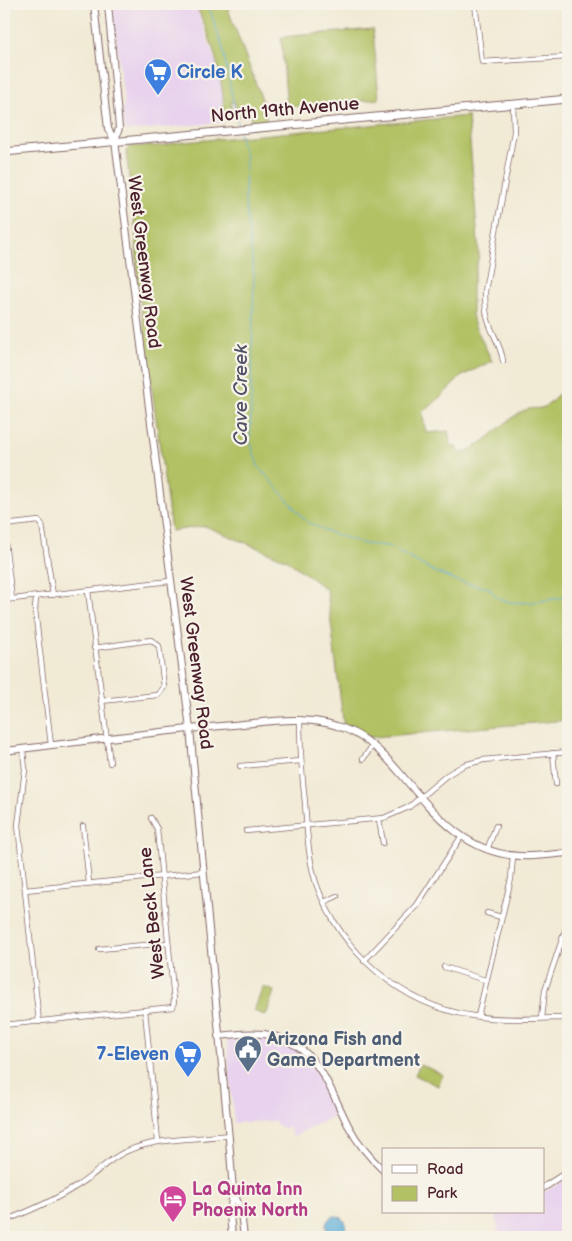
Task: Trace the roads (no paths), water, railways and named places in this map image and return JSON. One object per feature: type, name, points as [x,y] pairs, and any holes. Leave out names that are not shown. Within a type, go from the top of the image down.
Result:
[{"type":"main road","name":"West Greenway Road","points":[[94,4],[108,129],[114,141],[190,729],[233,1191],[230,1214],[232,1237]]},
{"type":"main road","name":"West Greenway Road","points":[[108,4],[119,128],[114,141]]},
{"type":"main road","name":"North 19th Avenue","points":[[4,152],[568,99]]},
{"type":"main road","points":[[4,751],[190,729],[300,720],[338,726],[374,745],[439,818],[461,837],[487,850],[514,856],[568,853]]},
{"type":"main road","points":[[218,1036],[252,1033],[274,1036],[287,1041],[314,1059],[325,1075],[355,1137],[382,1169]]},
{"type":"main road","points":[[544,1187],[568,1172]]},
{"type":"main road","name":"West Greenway Road","points":[[233,1191],[241,1212],[244,1237]]},
{"type":"street","points":[[476,4],[482,62],[568,57]]},
{"type":"street","points":[[503,361],[502,350],[486,314],[485,292],[514,132],[513,104]]},
{"type":"street","points":[[4,525],[39,521],[42,525],[53,595]]},
{"type":"street","points":[[4,534],[12,599]]},
{"type":"street","points":[[4,600],[170,581]]},
{"type":"street","points":[[88,591],[110,763]]},
{"type":"street","points":[[36,597],[35,610],[51,746]]},
{"type":"street","points":[[94,648],[156,641],[160,654],[164,688],[162,692],[158,695],[101,701]]},
{"type":"street","points":[[300,720],[301,761],[307,826],[315,879],[324,902],[345,939],[364,961],[389,981],[411,995],[443,1008],[478,1016],[568,1018]]},
{"type":"street","points":[[363,759],[374,745]]},
{"type":"street","points":[[23,749],[25,770],[18,825],[39,1022]]},
{"type":"street","points":[[246,831],[379,819],[401,812],[447,775],[474,762],[568,752]]},
{"type":"street","points":[[553,753],[556,784]]},
{"type":"street","points":[[240,766],[301,761]]},
{"type":"street","name":"West Beck Lane","points":[[145,1011],[173,1007],[174,1000],[157,829],[151,818]]},
{"type":"street","points":[[379,819],[383,843]]},
{"type":"street","points":[[83,826],[89,883]]},
{"type":"street","points":[[487,850],[496,826]]},
{"type":"street","points":[[364,961],[417,905],[461,837]]},
{"type":"street","points":[[478,1016],[485,980],[511,879],[514,856]]},
{"type":"street","points":[[25,890],[203,872]]},
{"type":"street","points":[[324,902],[338,896]]},
{"type":"street","points":[[487,913],[501,917]]},
{"type":"street","points":[[542,1018],[545,990],[568,922]]},
{"type":"street","points":[[98,949],[168,942]]},
{"type":"street","points":[[444,967],[485,980]]},
{"type":"street","points":[[4,1025],[145,1011],[158,1141]]},
{"type":"street","points":[[4,1220],[39,1207],[81,1184],[119,1155],[158,1141],[228,1135]]},
{"type":"water","points":[[336,1216],[343,1219],[346,1226],[343,1233],[336,1236],[329,1233],[326,1226],[329,1219]]},
{"type":"waterway","name":"Cave Creek","points":[[208,4],[223,49],[238,127]]},
{"type":"waterway","name":"Cave Creek","points":[[239,133],[246,157],[245,201],[254,275],[250,441],[258,466],[307,522],[331,533],[365,544],[388,546],[435,572],[460,582],[489,588],[495,596],[504,600],[525,603],[568,597]]},
{"type":"place","name":"Circle K","points":[[158,96]]},
{"type":"place","name":"Arizona Fish and Game Department","points":[[248,1073]]},
{"type":"place","name":"7-Eleven","points":[[188,1078]]},
{"type":"place","name":"La Quinta Inn Phoenix North","points":[[173,1223]]}]
